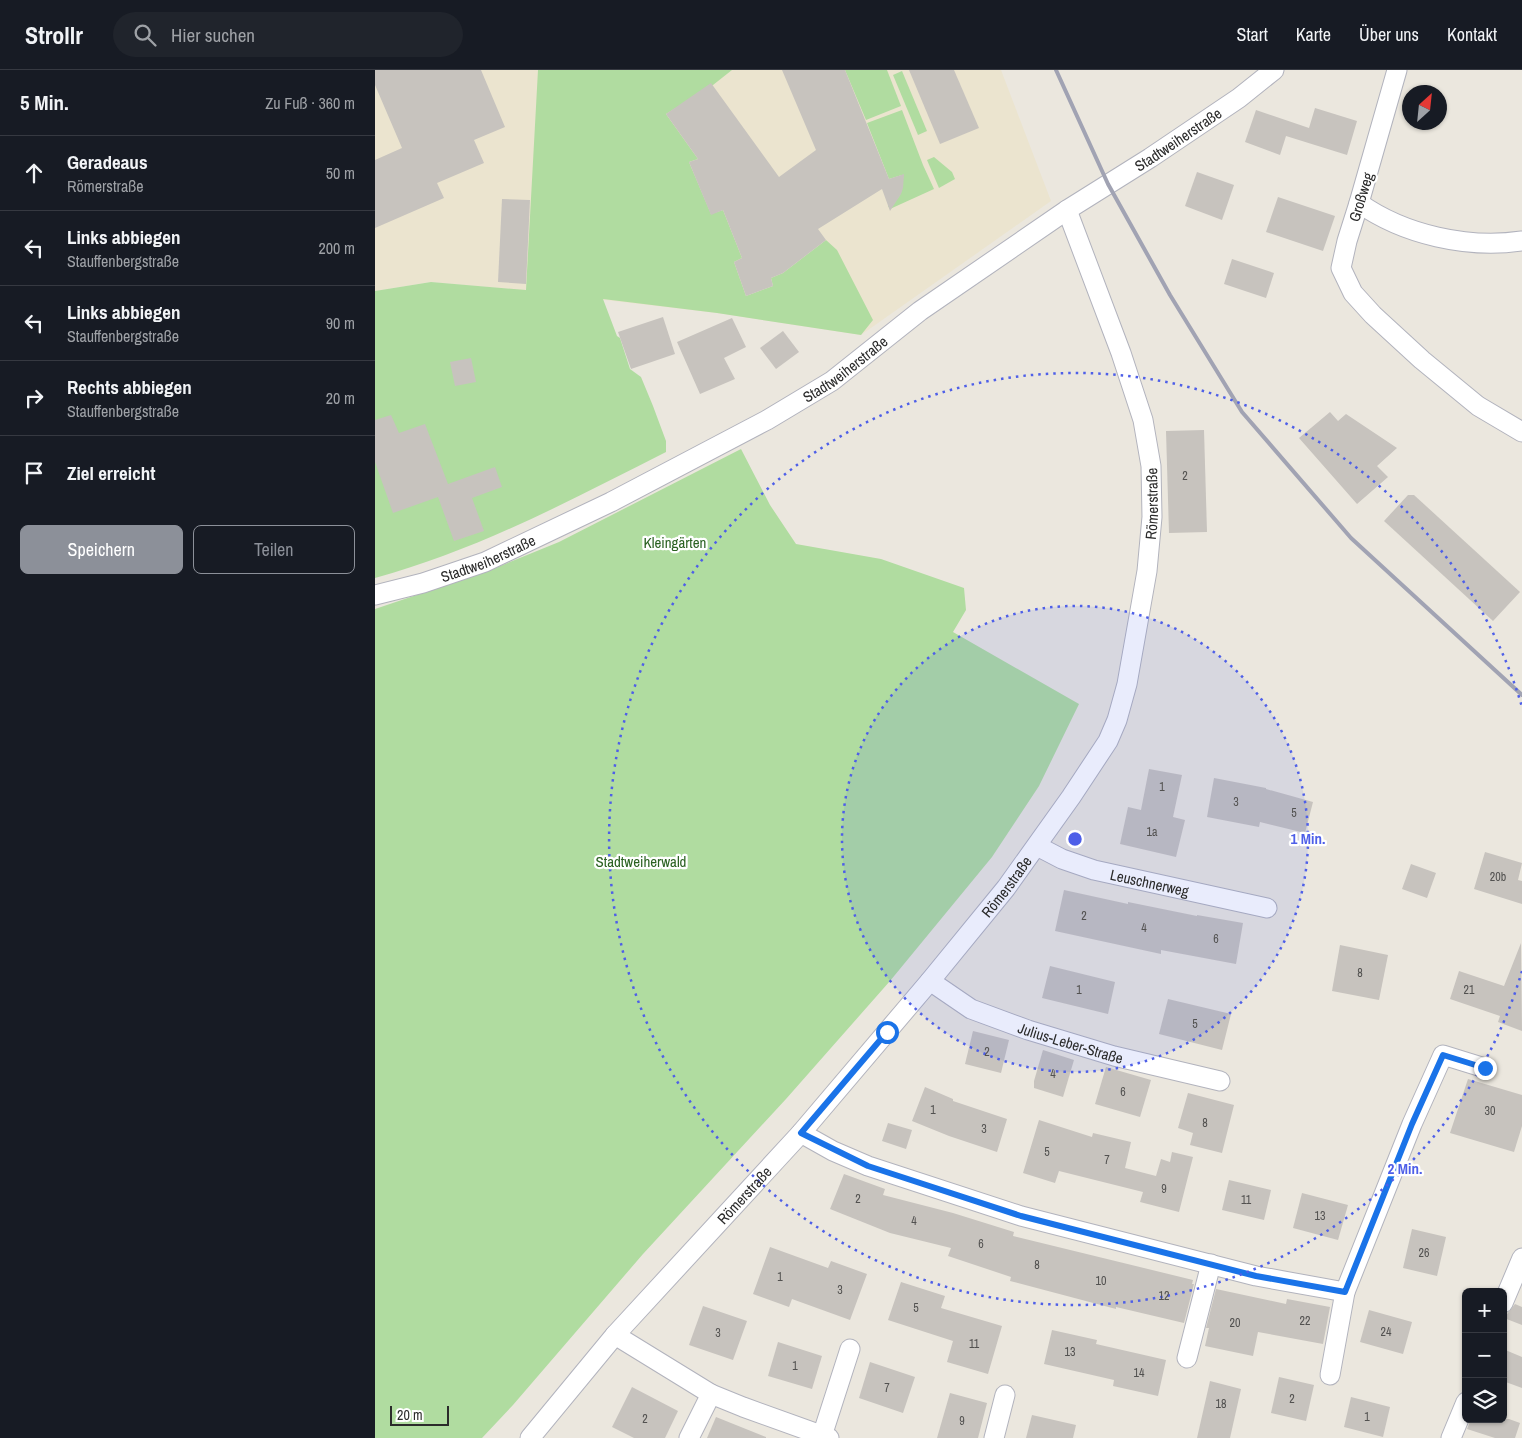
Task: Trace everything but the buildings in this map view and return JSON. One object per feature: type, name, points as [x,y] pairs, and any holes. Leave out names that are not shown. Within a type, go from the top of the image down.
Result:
[{"type":"street","name":"Stadtweiherstraße","points":[[375,596],[423,583],[485,562],[611,502],[767,420],[832,381],[920,311],[1067,210],[1150,158],[1239,98],[1275,70]]},
{"type":"street","name":"Großweg","points":[[1397,70],[1347,241],[1341,268],[1353,293],[1373,315],[1422,360],[1478,406],[1522,432]]},
{"type":"street","points":[[1359,203],[1385,218],[1427,234],[1462,242],[1504,244],[1522,241]]},
{"type":"street","name":"Römerstraße","points":[[530,1438],[615,1335],[801,1133],[930,981],[1006,888],[1071,797],[1108,741],[1117,720],[1127,684],[1147,571],[1152,517],[1151,466],[1143,420],[1121,353],[1067,210]]},
{"type":"street","name":"Leuschnerweg","points":[[1037,846],[1062,859],[1094,870],[1267,908]]},
{"type":"street","name":"Julius-Leber-Straße","points":[[930,981],[971,1010],[1028,1030],[1114,1056],[1220,1081]]},
{"type":"street","points":[[1330,1375],[1345,1292],[1412,1124],[1443,1055],[1485,1068]]},
{"type":"street","points":[[801,1133],[868,1166],[1021,1216],[1256,1276],[1345,1292]]},
{"type":"street","points":[[1507,1294],[1522,1258]]},
{"type":"street","points":[[1187,1358],[1211,1264]]},
{"type":"street","points":[[615,1335],[711,1394],[825,1437],[850,1349]]},
{"type":"street","points":[[689,1438],[711,1394]]},
{"type":"street","points":[[994,1438],[1005,1395]]},
{"type":"street","points":[[1451,1438],[1462,1412]]},
{"type":"shaded area","points":[[375,70],[1001,70],[1051,201],[861,335],[717,313],[510,289],[431,282],[375,291]]},
{"type":"green space","points":[[538,70],[732,70],[713,85],[666,114],[698,159],[689,162],[711,214],[723,210],[742,258],[734,262],[746,296],[773,286],[771,278],[783,273],[826,240],[837,250],[873,320],[861,335],[717,313],[603,299],[617,336],[620,338],[630,369],[641,377],[653,406],[666,441],[666,452],[559,506],[487,538],[413,567],[375,578],[375,291],[431,282],[526,290]]},
{"type":"green space","points":[[845,70],[887,70],[901,106],[866,120]]},
{"type":"green space","points":[[902,71],[927,131],[918,135],[893,75]]},
{"type":"green space","points":[[902,110],[934,189],[890,209],[888,206],[901,193],[902,175],[889,179],[867,123]]},
{"type":"green space","points":[[934,157],[952,172],[955,179],[939,188],[927,160]]},
{"type":"green space","name":"Stadtweiherwald","points":[[741,449],[770,505],[796,544],[881,559],[964,588],[966,610],[953,632],[1079,704],[1039,786],[992,857],[890,981],[786,1099],[643,1254],[513,1405],[482,1438],[375,1438],[375,609],[488,571],[559,542]]},
{"type":"railway","points":[[1056,70],[1108,184],[1170,295],[1242,412],[1351,538],[1522,695]]},
{"type":"route","points":[[887,1032],[801,1133],[833,1151],[868,1166],[1021,1216],[1256,1276],[1345,1292],[1412,1124],[1443,1055],[1485,1068]]},
{"type":"park label","name":"Kleingärten","points":[[675,542]]}]
